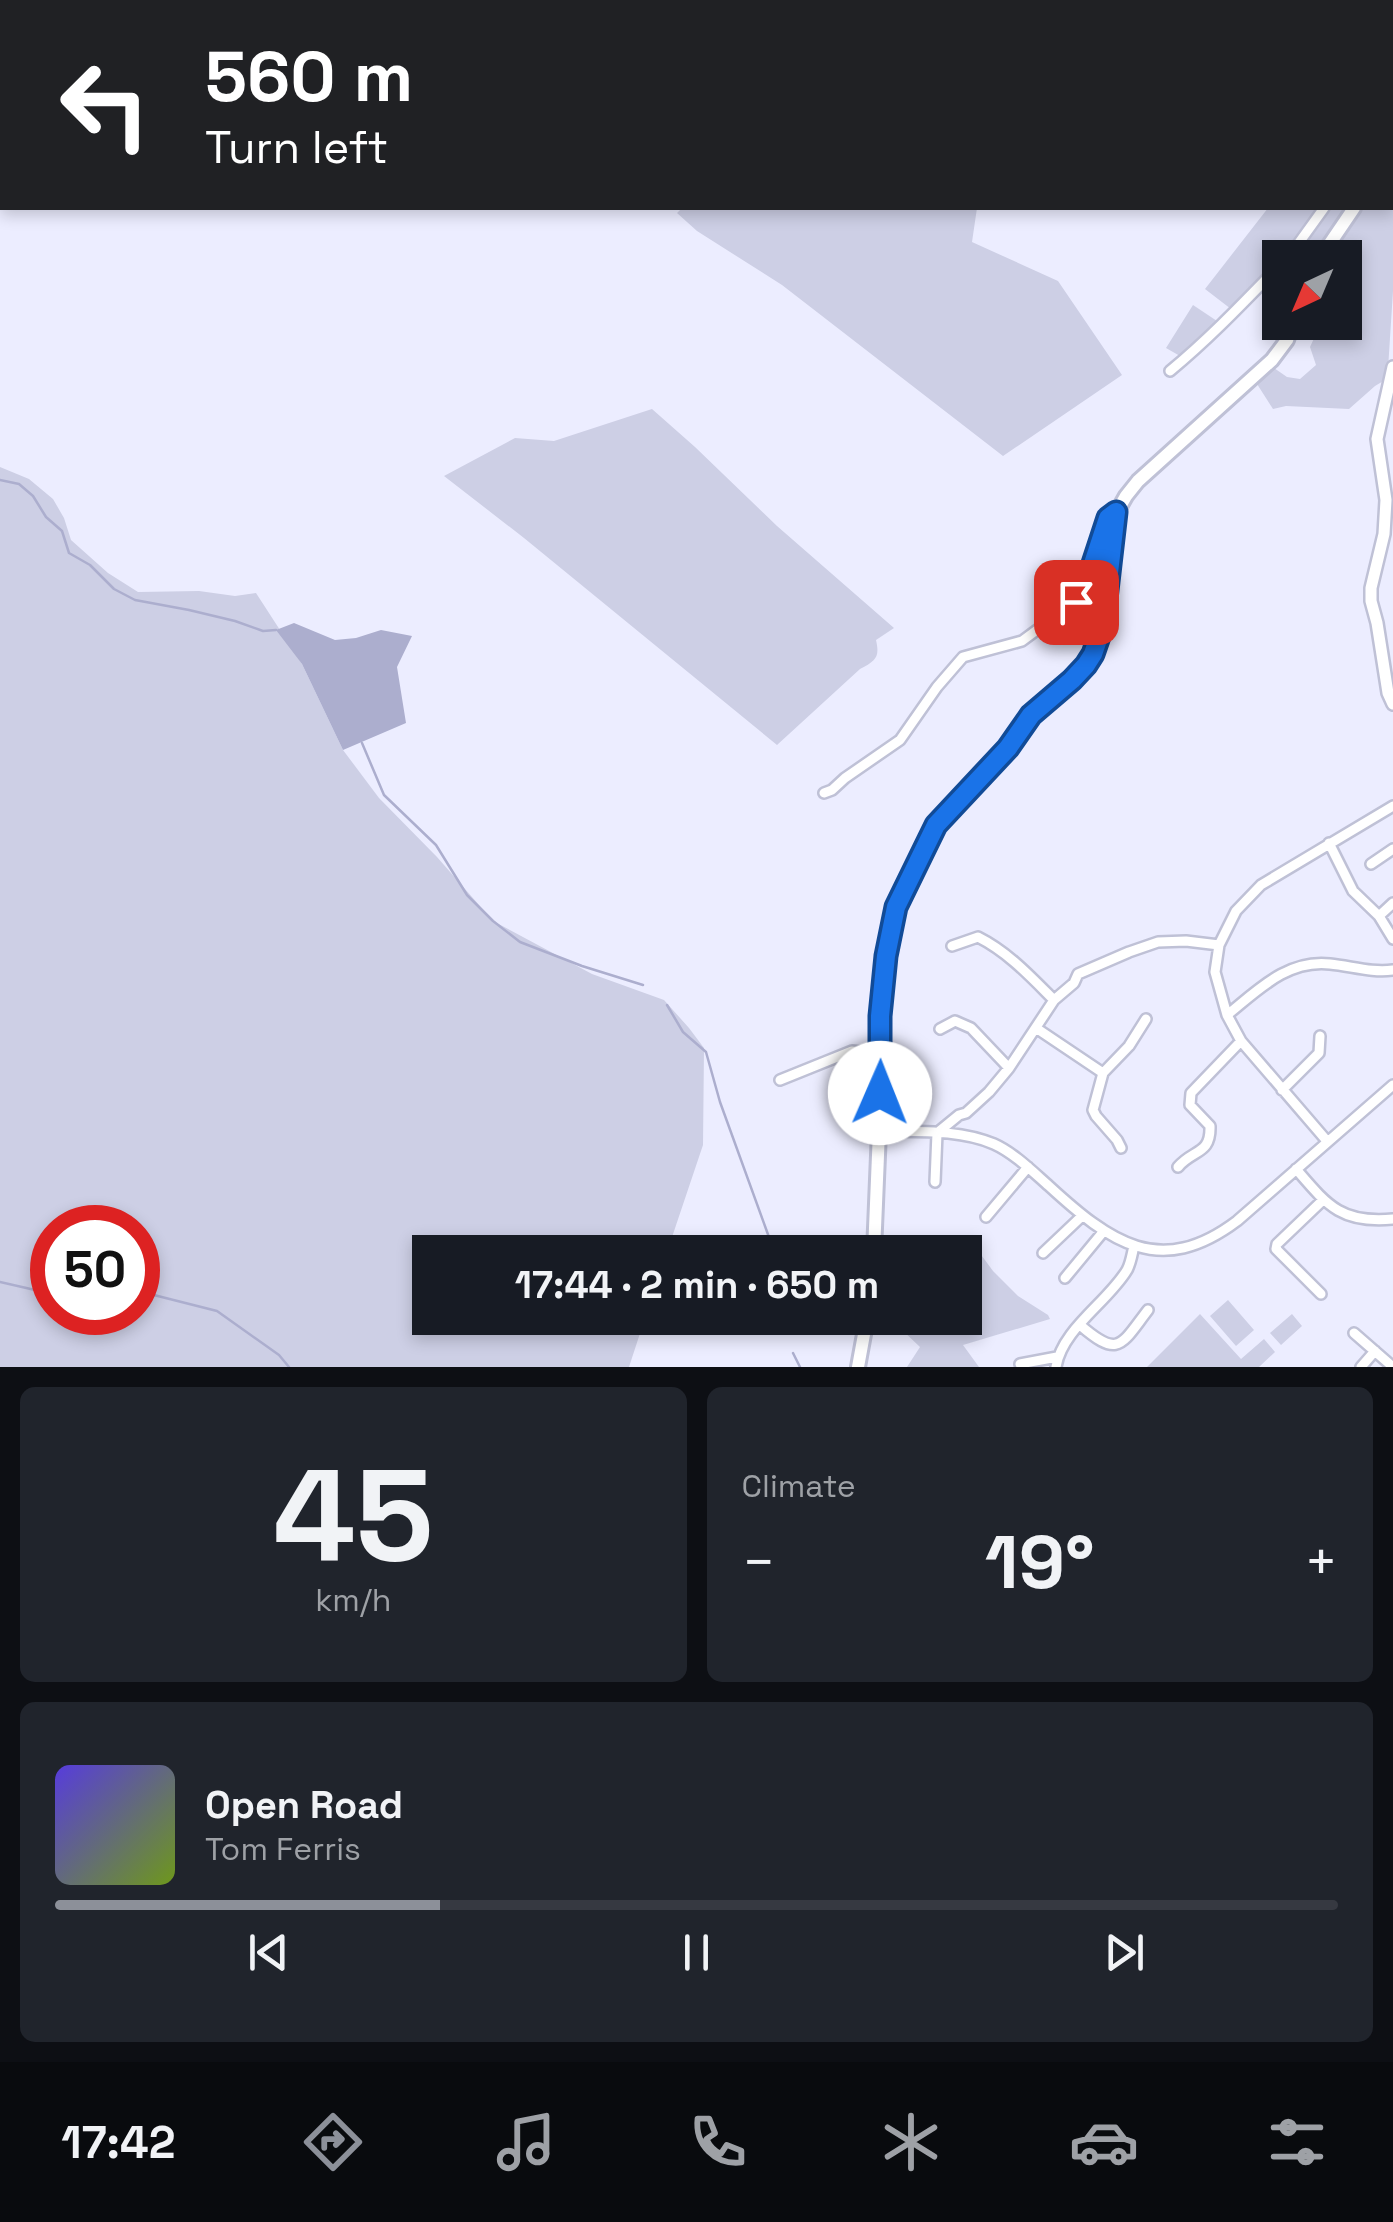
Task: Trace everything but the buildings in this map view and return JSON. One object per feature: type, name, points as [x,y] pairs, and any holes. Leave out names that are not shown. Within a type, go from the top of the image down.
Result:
[{"type":"main road","points":[[1332,240],[1353,210]]},
{"type":"main road","points":[[875,1235],[880,1016],[896,907],[936,825],[1008,748],[1031,715],[1072,680],[1093,654],[1103,625],[1116,512],[1138,481],[1272,360],[1287,340]]},
{"type":"main road","points":[[858,1367],[864,1335]]},
{"type":"street","points":[[1301,240],[1323,210]]},
{"type":"street","points":[[1170,371],[1207,340],[1262,283]]},
{"type":"street","points":[[1393,367],[1376,440],[1386,500],[1384,534],[1371,601],[1393,704]]},
{"type":"street","points":[[824,793],[900,740],[963,656],[1022,641],[1076,602],[1085,588],[1108,518],[1116,512]]},
{"type":"street","points":[[1328,1142],[1241,1041],[1226,1015],[1215,972],[1219,944],[1236,911],[1261,885],[1393,806]]},
{"type":"street","points":[[1329,843],[1353,890],[1393,939]]},
{"type":"street","points":[[1371,864],[1392,843]]},
{"type":"street","points":[[1378,916],[1393,903]]},
{"type":"street","points":[[952,946],[978,937],[992,944],[1054,1000]]},
{"type":"street","points":[[936,1182],[937,1133],[989,1092],[1054,1000],[1074,983],[1078,974],[1158,942],[1219,944]]},
{"type":"street","points":[[1226,1015],[1272,978],[1291,969],[1324,963],[1380,972],[1393,970]]},
{"type":"street","points":[[1120,1148],[1093,1110],[1102,1073],[1129,1046],[1146,1019]]},
{"type":"street","points":[[940,1030],[956,1021],[971,1028],[1009,1068]]},
{"type":"street","points":[[1036,1028],[1102,1073]]},
{"type":"street","points":[[1282,1090],[1319,1053],[1320,1036]]},
{"type":"street","points":[[1178,1168],[1187,1157],[1201,1152],[1210,1140],[1210,1126],[1190,1105],[1192,1093],[1241,1041]]},
{"type":"street","points":[[780,1080],[852,1050],[880,1054]]},
{"type":"street","points":[[879,1131],[964,1136],[995,1144],[1028,1167],[1103,1232],[1151,1250],[1178,1249],[1208,1239],[1237,1221],[1393,1085]]},
{"type":"street","points":[[964,1136],[966,1113]]},
{"type":"street","points":[[986,1216],[1028,1167]]},
{"type":"street","points":[[1296,1169],[1323,1200],[1340,1212],[1360,1220],[1393,1219]]},
{"type":"street","points":[[1321,1294],[1315,1282],[1276,1249],[1323,1200]]},
{"type":"street","points":[[1044,1253],[1082,1216]]},
{"type":"street","points":[[1065,1278],[1103,1232]]},
{"type":"street","points":[[1020,1364],[1056,1362],[1072,1334],[1129,1268],[1134,1246]]},
{"type":"street","points":[[1080,1325],[1103,1344],[1114,1345],[1126,1338],[1148,1310]]},
{"type":"street","points":[[1354,1333],[1393,1366]]},
{"type":"street","points":[[1361,1367],[1374,1351]]},
{"type":"shaded area","points":[[977,210],[972,242],[1058,281],[1122,375],[1003,456],[782,285],[697,231],[677,213]]},
{"type":"shaded area","points":[[1266,210],[1319,210],[1296,240],[1262,240],[1262,278],[1231,309],[1205,289]]},
{"type":"shaded area","points":[[1326,210],[1347,210],[1325,240],[1304,240]]},
{"type":"shaded area","points":[[1360,210],[1393,210],[1393,291],[1385,380],[1349,409],[1273,409],[1257,384],[1274,368],[1287,377],[1300,379],[1316,365],[1310,347],[1313,340],[1362,340],[1362,240],[1340,240]]},
{"type":"shaded area","points":[[1193,305],[1220,323],[1180,356],[1166,348]]},
{"type":"shaded area","points":[[652,409],[894,628],[876,640],[877,655],[873,661],[777,745],[444,476],[515,438],[554,441]]},
{"type":"shaded area","points":[[0,467],[29,479],[53,499],[71,540],[108,573],[138,592],[199,591],[235,596],[256,593],[302,664],[343,750],[379,798],[493,921],[592,974],[664,1000],[704,1048],[703,1145],[673,1235],[412,1235],[412,1335],[639,1335],[629,1367],[0,1367]]},
{"type":"shaded area","points":[[294,623],[335,640],[381,630],[412,636],[397,667],[406,723],[343,750],[302,664],[276,630]]},
{"type":"shaded area","points":[[982,1256],[1018,1296],[1050,1319],[963,1345],[979,1367],[907,1367],[920,1347],[907,1335],[982,1335]]},
{"type":"shaded area","points":[[1228,1300],[1254,1330],[1236,1346],[1210,1316]]},
{"type":"shaded area","points":[[1200,1314],[1241,1359],[1264,1339],[1275,1352],[1259,1367],[1147,1367]]},
{"type":"shaded area","points":[[1292,1314],[1302,1326],[1281,1345],[1270,1333]]},
{"type":"waterway","points":[[0,480],[19,484],[33,496],[46,517],[62,531],[69,553],[90,565],[114,589],[135,600],[235,621],[263,631],[276,630]]},
{"type":"waterway","points":[[362,743],[384,795],[436,845],[467,895],[493,921],[520,942],[643,985]]},
{"type":"waterway","points":[[667,1005],[683,1032],[706,1052],[768,1235]]},
{"type":"waterway","points":[[0,1282],[30,1289]]},
{"type":"waterway","points":[[160,1297],[217,1311],[279,1355],[289,1367]]},
{"type":"waterway","points":[[793,1353],[800,1367]]},
{"type":"route","points":[[880,1093],[880,1016],[896,907],[936,825],[1008,748],[1031,715],[1072,680],[1093,654],[1103,625],[1116,512],[1108,518],[1085,588],[1076,602]]}]
